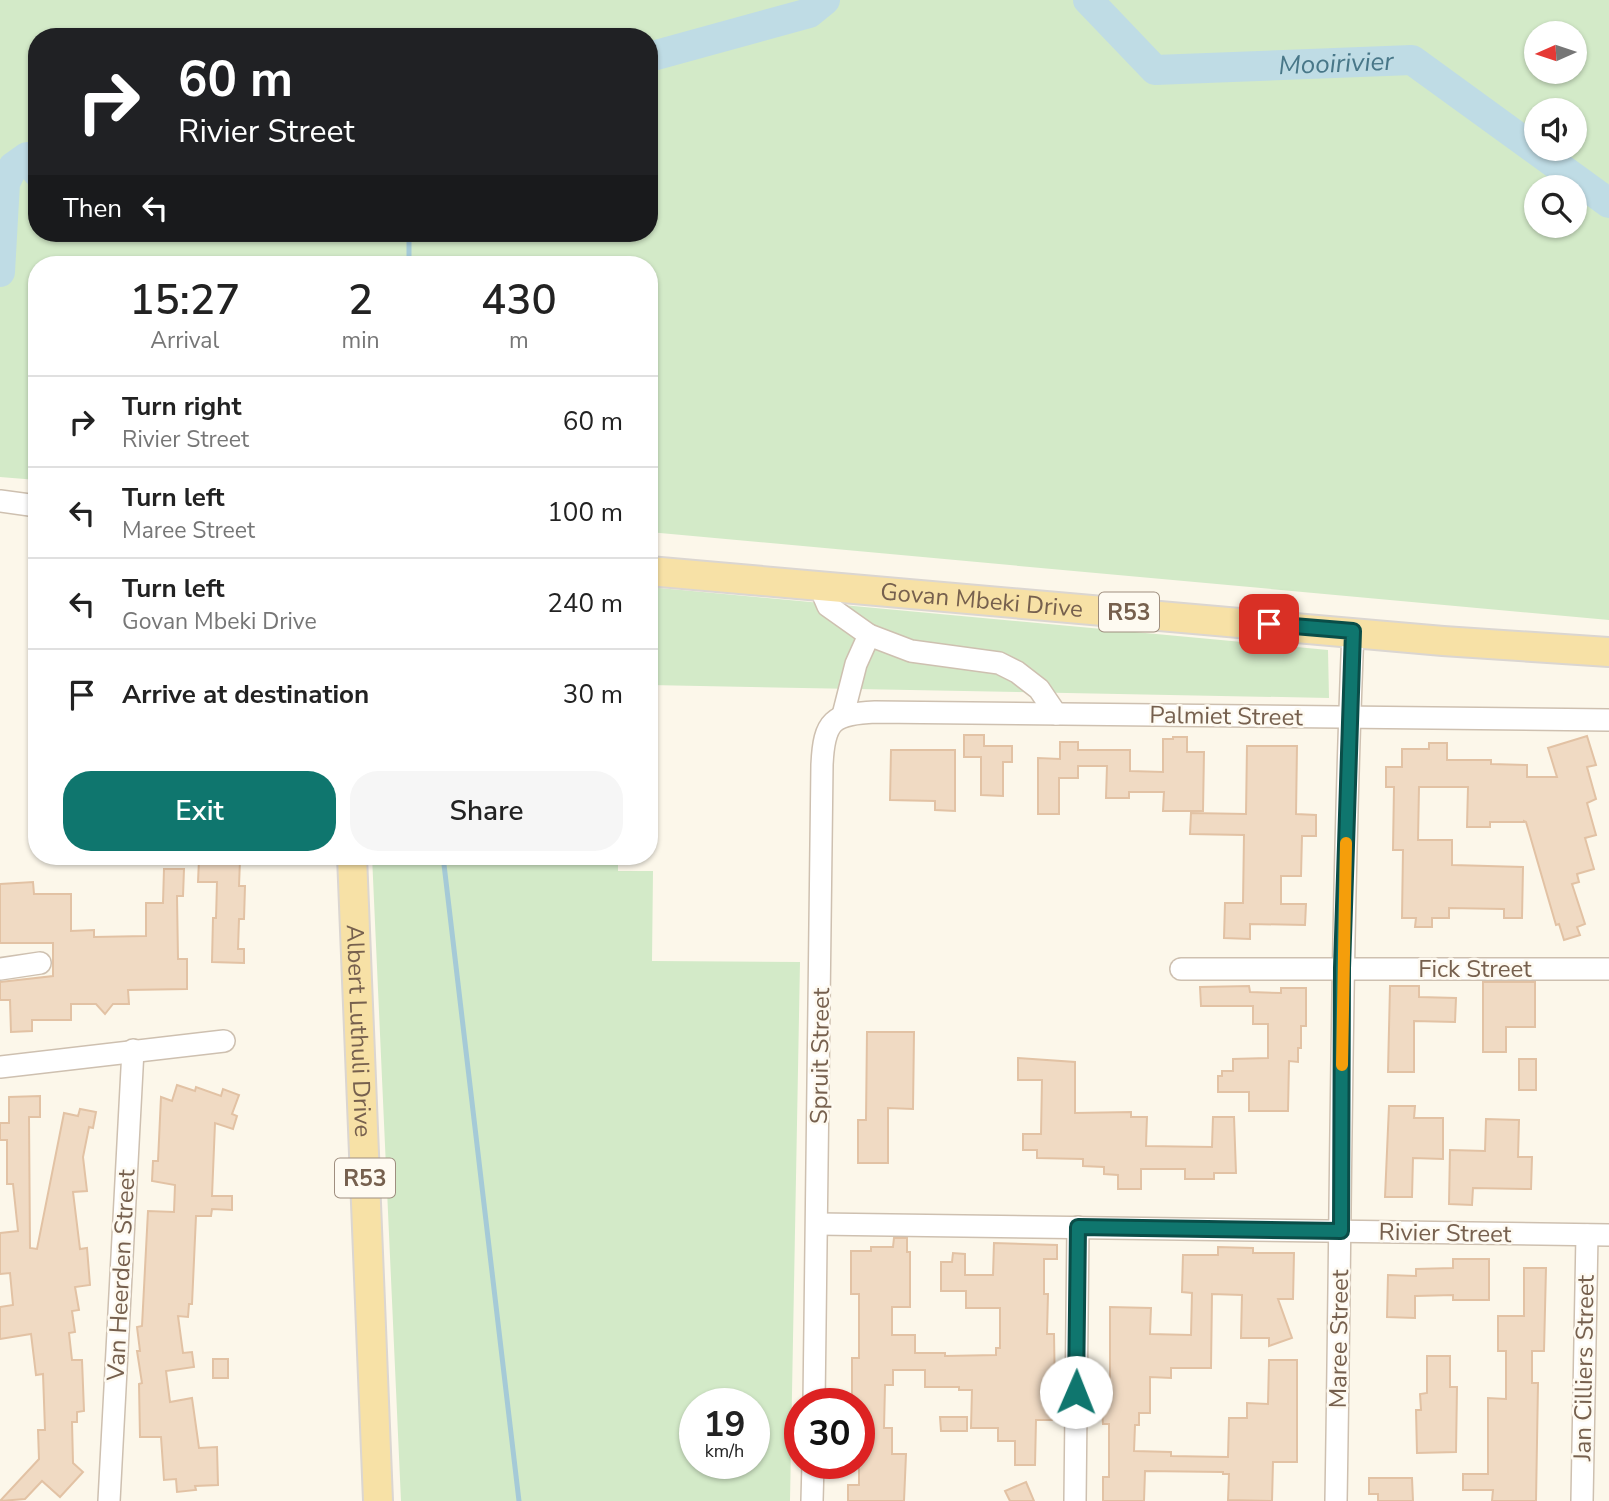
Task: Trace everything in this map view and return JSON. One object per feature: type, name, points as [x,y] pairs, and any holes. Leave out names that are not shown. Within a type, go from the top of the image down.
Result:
[{"type":"main road","name":"Govan Mbeki Drive","points":[[658,572],[1443,641],[1609,652]]},
{"type":"main road","name":"Albert Luthuli Drive","points":[[352,865],[379,1501]]},
{"type":"street","points":[[0,501],[28,505]]},
{"type":"street","points":[[820,585],[828,606],[869,635],[911,651],[999,663],[1017,672],[1039,689],[1056,714]]},
{"type":"street","name":"Maree Street","points":[[1336,1501],[1342,968],[1353,631]]},
{"type":"street","name":"Spruit Street","points":[[814,1388],[823,750],[832,723],[843,715],[856,664],[869,635]]},
{"type":"street","name":"Palmiet Street","points":[[843,715],[875,712],[1609,720]]},
{"type":"street","points":[[0,969],[40,963]]},
{"type":"street","name":"Fick Street","points":[[1181,970],[1609,969]]},
{"type":"street","points":[[0,1067],[224,1041]]},
{"type":"street","name":"Van Heerden Street","points":[[109,1501],[133,1050]]},
{"type":"street","name":"Rivier Street","points":[[818,1224],[1609,1236]]},
{"type":"street","points":[[1075,1501],[1078,1227]]},
{"type":"street","name":"Jan Cilliers Street","points":[[1582,1501],[1587,1235]]},
{"type":"street","points":[[812,1501],[813,1479]]},
{"type":"green space","points":[[0,0],[1609,0],[1609,620],[658,533],[658,256],[28,256],[28,479],[0,477]]},
{"type":"green space","points":[[658,588],[1328,650],[1329,698],[658,685]]},
{"type":"green space","points":[[372,865],[618,865],[618,871],[653,871],[652,961],[800,962],[792,1388],[784,1388],[784,1479],[790,1479],[790,1501],[401,1501]]},
{"type":"building","points":[[964,735],[984,735],[984,746],[1012,746],[1012,762],[1003,762],[1003,796],[981,795],[981,757],[964,757]]},
{"type":"building","points":[[1587,736],[1596,765],[1587,767],[1596,799],[1587,803],[1596,835],[1585,838],[1594,869],[1577,874],[1579,882],[1572,884],[1585,924],[1577,927],[1580,935],[1564,940],[1559,924],[1556,925],[1526,822],[1490,822],[1490,827],[1467,827],[1468,787],[1419,787],[1418,840],[1452,840],[1452,865],[1523,867],[1522,918],[1504,918],[1504,909],[1449,908],[1449,918],[1432,918],[1432,927],[1415,927],[1416,918],[1402,918],[1403,850],[1393,850],[1394,787],[1386,787],[1386,767],[1402,767],[1402,749],[1429,749],[1429,743],[1447,743],[1447,760],[1491,760],[1491,764],[1527,765],[1527,777],[1557,777],[1548,748]]},
{"type":"building","points":[[1187,737],[1187,752],[1204,752],[1203,811],[1163,811],[1164,792],[1129,792],[1129,798],[1106,798],[1107,766],[1078,766],[1078,778],[1059,778],[1059,814],[1038,814],[1038,758],[1060,759],[1060,742],[1078,742],[1078,750],[1130,750],[1130,771],[1163,772],[1163,739]]},
{"type":"building","points":[[1247,746],[1297,746],[1296,814],[1316,815],[1316,836],[1302,836],[1301,876],[1281,876],[1281,904],[1306,904],[1305,925],[1250,924],[1250,939],[1224,938],[1225,903],[1243,903],[1244,835],[1190,834],[1191,813],[1246,814]]},
{"type":"building","points":[[891,750],[955,750],[955,811],[935,810],[935,801],[890,800]]},
{"type":"building","points":[[199,865],[240,865],[239,886],[245,886],[244,919],[239,919],[238,949],[244,949],[244,963],[212,962],[217,882],[198,882]]},
{"type":"building","points":[[164,869],[184,869],[183,896],[177,896],[178,959],[187,959],[187,989],[128,990],[129,1004],[113,1004],[105,1014],[96,1004],[71,1004],[71,1020],[32,1020],[32,1031],[11,1032],[10,1000],[0,1000],[0,982],[53,976],[53,943],[0,943],[0,884],[33,882],[34,894],[71,894],[71,931],[94,930],[94,937],[146,936],[146,903],[163,903]]},
{"type":"building","points":[[1483,982],[1535,982],[1535,1027],[1506,1027],[1506,1052],[1483,1052]]},
{"type":"building","points":[[1249,986],[1250,992],[1281,993],[1281,988],[1306,988],[1306,1026],[1301,1026],[1298,1062],[1289,1061],[1288,1111],[1249,1111],[1249,1092],[1218,1092],[1218,1076],[1222,1076],[1222,1071],[1233,1071],[1233,1059],[1268,1058],[1268,1024],[1253,1024],[1253,1006],[1201,1006],[1200,987]]},
{"type":"building","points":[[1390,986],[1419,986],[1419,997],[1456,998],[1455,1022],[1414,1021],[1414,1072],[1388,1072]]},
{"type":"building","points":[[867,1032],[914,1032],[913,1109],[888,1108],[888,1163],[858,1163],[858,1120],[866,1120]]},
{"type":"building","points":[[1018,1058],[1075,1062],[1075,1113],[1131,1112],[1131,1117],[1147,1117],[1146,1146],[1212,1147],[1213,1117],[1234,1117],[1236,1173],[1214,1173],[1214,1179],[1185,1179],[1185,1169],[1141,1169],[1141,1189],[1118,1189],[1118,1175],[1104,1174],[1104,1167],[1083,1166],[1083,1159],[1037,1158],[1037,1150],[1023,1150],[1023,1134],[1041,1134],[1042,1080],[1018,1080]]},
{"type":"building","points":[[1519,1059],[1536,1059],[1536,1090],[1519,1090]]},
{"type":"building","points":[[177,1085],[195,1091],[196,1087],[221,1096],[223,1089],[239,1095],[232,1114],[237,1116],[233,1129],[215,1123],[212,1196],[232,1196],[232,1210],[212,1209],[211,1216],[196,1216],[192,1304],[189,1304],[188,1317],[178,1316],[183,1353],[192,1352],[194,1367],[166,1371],[170,1402],[192,1398],[199,1448],[217,1447],[218,1485],[195,1486],[196,1490],[177,1492],[176,1479],[164,1480],[161,1437],[140,1437],[139,1384],[142,1383],[137,1351],[140,1351],[137,1327],[142,1326],[148,1211],[174,1212],[175,1185],[152,1181],[153,1161],[158,1161],[161,1097],[172,1101]]},
{"type":"building","points":[[40,1096],[40,1117],[29,1117],[30,1248],[37,1249],[64,1113],[78,1116],[80,1109],[96,1112],[93,1128],[89,1127],[83,1157],[87,1191],[73,1192],[80,1249],[87,1248],[90,1285],[75,1287],[79,1310],[72,1311],[75,1332],[69,1333],[72,1360],[82,1360],[84,1411],[77,1412],[77,1422],[72,1422],[73,1463],[83,1472],[60,1497],[42,1481],[25,1499],[0,1501],[39,1459],[38,1430],[45,1430],[43,1374],[36,1375],[31,1334],[0,1339],[0,1307],[13,1305],[10,1273],[0,1274],[0,1233],[18,1231],[13,1184],[7,1184],[7,1140],[0,1140],[0,1123],[9,1123],[9,1097]]},
{"type":"building","points":[[1389,1106],[1415,1106],[1414,1118],[1443,1118],[1443,1159],[1413,1158],[1412,1197],[1385,1197]]},
{"type":"building","points":[[1486,1119],[1519,1120],[1518,1157],[1532,1157],[1531,1189],[1473,1188],[1472,1205],[1449,1204],[1450,1150],[1485,1151]]},
{"type":"building","points":[[894,1238],[907,1238],[907,1252],[910,1252],[910,1307],[892,1307],[892,1335],[915,1335],[915,1353],[945,1353],[945,1356],[996,1355],[996,1348],[1000,1348],[1000,1308],[966,1308],[966,1291],[941,1291],[941,1262],[952,1262],[953,1253],[965,1254],[965,1275],[993,1275],[994,1243],[1057,1245],[1057,1259],[1044,1259],[1044,1294],[1048,1294],[1047,1334],[1054,1334],[1055,1394],[1052,1394],[1052,1420],[1036,1420],[1035,1465],[1015,1465],[1015,1441],[998,1441],[998,1428],[971,1428],[972,1390],[959,1390],[959,1387],[925,1387],[925,1370],[893,1370],[893,1385],[885,1385],[884,1428],[892,1428],[892,1454],[906,1454],[904,1501],[848,1501],[848,1485],[859,1485],[859,1479],[875,1479],[875,1388],[852,1388],[852,1358],[859,1358],[859,1294],[851,1294],[851,1251],[893,1247]]},
{"type":"building","points":[[1218,1247],[1253,1248],[1253,1253],[1294,1253],[1293,1299],[1278,1299],[1292,1338],[1269,1346],[1269,1338],[1241,1338],[1242,1295],[1212,1294],[1211,1368],[1171,1368],[1171,1378],[1150,1377],[1150,1413],[1139,1413],[1139,1425],[1135,1425],[1134,1451],[1171,1452],[1171,1456],[1228,1457],[1229,1418],[1247,1418],[1247,1403],[1268,1404],[1269,1360],[1297,1360],[1297,1462],[1273,1462],[1272,1501],[1228,1500],[1229,1474],[1223,1472],[1145,1471],[1144,1501],[1103,1501],[1103,1477],[1109,1477],[1109,1424],[1103,1424],[1100,1380],[1110,1380],[1110,1307],[1151,1308],[1150,1334],[1191,1335],[1192,1293],[1182,1292],[1183,1255],[1218,1255]]},
{"type":"building","points":[[1453,1259],[1489,1259],[1489,1300],[1453,1300],[1453,1295],[1415,1296],[1415,1318],[1387,1317],[1388,1275],[1416,1276],[1416,1269],[1453,1268]]},
{"type":"building","points":[[1524,1268],[1546,1268],[1544,1351],[1532,1351],[1532,1383],[1538,1383],[1536,1501],[1492,1501],[1493,1490],[1463,1490],[1463,1474],[1488,1474],[1488,1398],[1506,1399],[1506,1351],[1498,1351],[1498,1316],[1524,1316]]},
{"type":"building","points":[[1427,1356],[1450,1356],[1450,1387],[1457,1387],[1456,1452],[1417,1453],[1416,1410],[1421,1410],[1420,1394],[1427,1393]]},
{"type":"building","points":[[213,1359],[228,1359],[228,1378],[213,1378]]},
{"type":"building","points":[[940,1417],[967,1417],[967,1431],[941,1431]]},
{"type":"building","points":[[1369,1478],[1412,1478],[1413,1501],[1378,1501],[1378,1494],[1369,1494]]},
{"type":"building","points":[[1026,1482],[1034,1501],[1010,1501],[1005,1491]]},
{"type":"waterway","name":"Mooirivier","points":[[658,55],[809,13],[825,0]]},
{"type":"waterway","name":"Mooirivier","points":[[1088,0],[1155,70],[1412,60],[1609,203]]},
{"type":"waterway","name":"Mooirivier","points":[[0,272],[5,183],[13,167],[28,158]]},
{"type":"waterway","points":[[409,242],[409,256]]},
{"type":"waterway","points":[[444,865],[519,1501]]},
{"type":"slow traffic","points":[[1342,1065],[1346,843]]},
{"type":"route","points":[[1076,1392],[1078,1227],[1341,1231],[1342,968],[1353,631],[1269,624]]}]
